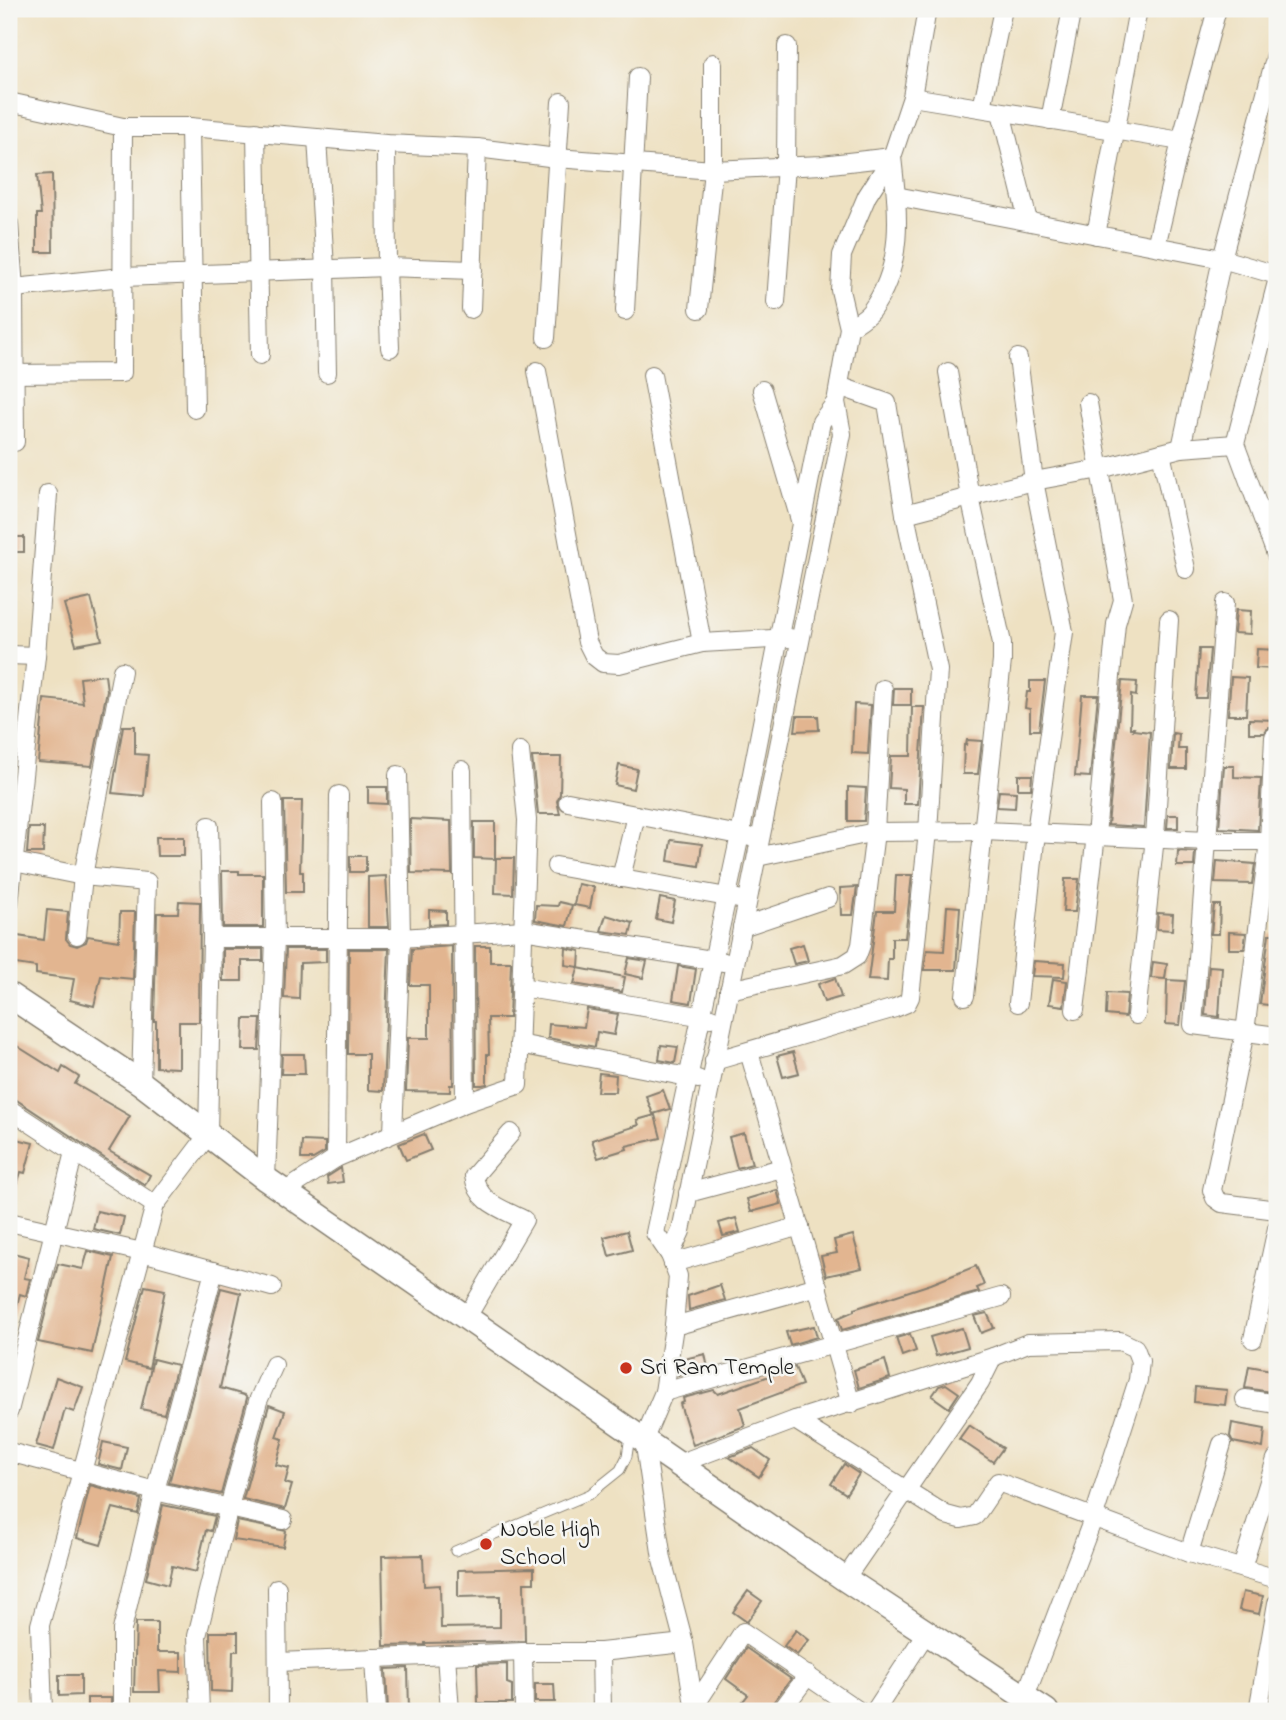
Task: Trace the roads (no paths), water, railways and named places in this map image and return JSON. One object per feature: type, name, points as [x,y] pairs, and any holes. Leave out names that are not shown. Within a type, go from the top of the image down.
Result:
[{"type":"street","points":[[672,1259],[681,1231],[842,434],[837,394],[849,328],[840,290],[842,255],[867,196],[892,158],[912,97],[927,9]]},
{"type":"street","points":[[982,108],[1003,9]]},
{"type":"street","points":[[1050,120],[1072,9]]},
{"type":"street","points":[[1096,235],[1138,9]]},
{"type":"street","points":[[1156,247],[1181,141],[1217,9]]},
{"type":"street","points":[[776,302],[786,166],[787,46]]},
{"type":"street","points":[[1181,448],[1222,259],[1277,51]]},
{"type":"street","points":[[699,309],[713,170],[713,63]]},
{"type":"street","points":[[625,311],[638,77]]},
{"type":"street","points":[[9,87],[15,103],[123,127],[190,127],[386,144],[477,148],[557,158],[713,170],[892,158]]},
{"type":"street","points":[[912,97],[1181,141]]},
{"type":"street","points":[[546,338],[561,102]]},
{"type":"street","points":[[1001,112],[1028,221]]},
{"type":"street","points":[[11,374],[122,373],[123,127]]},
{"type":"street","points":[[190,127],[195,409]]},
{"type":"street","points":[[256,132],[260,355]]},
{"type":"street","points":[[317,138],[325,268],[327,373]]},
{"type":"street","points":[[386,144],[390,348]]},
{"type":"street","points":[[471,309],[477,148]]},
{"type":"street","points":[[849,328],[870,313],[889,279],[897,244],[892,158]]},
{"type":"street","points":[[896,196],[1222,259],[1277,275]]},
{"type":"street","points":[[9,224],[14,288],[11,374],[15,442]]},
{"type":"street","points":[[14,288],[193,273],[387,267],[473,270]]},
{"type":"street","points":[[1277,282],[1235,444],[1277,557]]},
{"type":"street","points":[[1018,358],[1034,481],[1064,632],[1036,832],[1018,1003]]},
{"type":"street","points":[[537,371],[587,642],[593,656],[603,663],[619,664],[702,643],[799,638]]},
{"type":"street","points":[[947,372],[970,497],[1002,643],[1003,661],[965,996]]},
{"type":"street","points":[[652,375],[702,643]]},
{"type":"street","points":[[762,390],[815,563]]},
{"type":"street","points":[[714,1061],[906,1003],[910,997],[928,832],[937,670],[905,514],[887,403],[837,394]]},
{"type":"street","points":[[695,1709],[684,1643],[662,1559],[638,1435],[664,1392],[674,1326],[678,1276],[672,1259],[655,1233],[740,835],[821,422],[837,394]]},
{"type":"street","points":[[1075,1010],[1096,835],[1116,624],[1123,600],[1088,403]]},
{"type":"street","points":[[905,514],[1181,448],[1235,444]]},
{"type":"street","points":[[1161,453],[1186,569]]},
{"type":"street","points":[[9,904],[36,656],[48,494]]},
{"type":"street","points":[[1269,536],[1277,510]]},
{"type":"street","points":[[1225,603],[1193,1025],[1277,1036]]},
{"type":"street","points":[[1136,1015],[1156,837],[1169,620]]},
{"type":"street","points":[[9,656],[36,656]]},
{"type":"street","points":[[76,935],[83,876],[122,671]]},
{"type":"street","points":[[729,990],[843,965],[857,956],[861,945],[875,832],[883,689]]},
{"type":"street","points":[[1275,737],[1273,841],[1245,1032],[1212,1191],[1215,1198],[1222,1203],[1277,1210]]},
{"type":"street","points":[[275,1185],[465,1102],[518,1085],[527,820],[520,751]]},
{"type":"street","points":[[462,770],[465,1102]]},
{"type":"street","points":[[393,1133],[401,938],[398,775]]},
{"type":"street","points":[[336,1158],[339,795]]},
{"type":"street","points":[[273,802],[275,1185]]},
{"type":"street","points":[[568,802],[740,835],[758,848],[875,832],[1036,832],[1208,841],[1273,841]]},
{"type":"street","points":[[621,878],[636,815]]},
{"type":"street","points":[[43,1711],[40,1625],[155,1205],[208,1135],[212,938],[209,826]]},
{"type":"street","points":[[12,861],[83,876],[147,882],[141,1083]]},
{"type":"street","points":[[556,866],[746,901]]},
{"type":"street","points":[[743,927],[828,898]]},
{"type":"street","points":[[212,938],[401,938],[523,930],[734,964]]},
{"type":"street","points":[[521,987],[722,1020]]},
{"type":"street","points":[[9,995],[141,1083],[275,1185],[678,1464],[845,1579],[1046,1711]]},
{"type":"street","points":[[519,1044],[711,1081]]},
{"type":"street","points":[[749,1052],[851,1404]]},
{"type":"street","points":[[10,1114],[155,1205]]},
{"type":"street","points":[[467,1317],[524,1220],[484,1198],[477,1190],[474,1176],[511,1133]]},
{"type":"street","points":[[9,1411],[74,1152]]},
{"type":"street","points":[[688,1192],[782,1168]]},
{"type":"street","points":[[9,1222],[142,1252],[272,1287]]},
{"type":"street","points":[[672,1259],[800,1226]]},
{"type":"street","points":[[1253,1339],[1277,1228]]},
{"type":"street","points":[[122,1711],[122,1630],[155,1490],[214,1272]]},
{"type":"street","points":[[674,1326],[818,1286]]},
{"type":"street","points":[[664,1392],[1001,1297]]},
{"type":"street","points":[[678,1464],[795,1420],[851,1404],[1028,1343],[1120,1341],[1135,1348],[1140,1362],[1138,1380],[1093,1519],[1025,1697]]},
{"type":"street","points":[[845,1579],[980,1382],[993,1357]]},
{"type":"street","points":[[200,1711],[197,1636],[258,1402],[274,1365]]},
{"type":"street","points":[[1245,1399],[1277,1404]]},
{"type":"street","points":[[795,1420],[946,1515],[961,1519],[975,1516],[998,1482],[1189,1553],[1277,1576]]},
{"type":"street","points":[[1189,1553],[1222,1444]]},
{"type":"street","points":[[9,1452],[283,1520]]},
{"type":"street","points":[[1242,1568],[1276,1459]]},
{"type":"street","points":[[277,1588],[278,1711]]},
{"type":"street","points":[[1258,1711],[1277,1603]]},
{"type":"street","points":[[695,1709],[743,1632],[859,1711]]},
{"type":"street","points":[[875,1711],[926,1633]]},
{"type":"street","points":[[278,1662],[523,1652],[601,1652],[684,1643]]},
{"type":"street","points":[[523,1652],[524,1711]]},
{"type":"street","points":[[601,1652],[602,1711]]},
{"type":"street","points":[[446,1655],[450,1711]]},
{"type":"street","points":[[374,1658],[377,1711]]},
{"type":"street","points":[[781,1711],[808,1675]]},
{"type":"lane","points":[[454,1551],[590,1493],[620,1470],[638,1435]]},
{"type":"place","name":"Sri Ram Temple","points":[[626,1368]]},
{"type":"place","name":"Noble High School","points":[[486,1544]]}]
